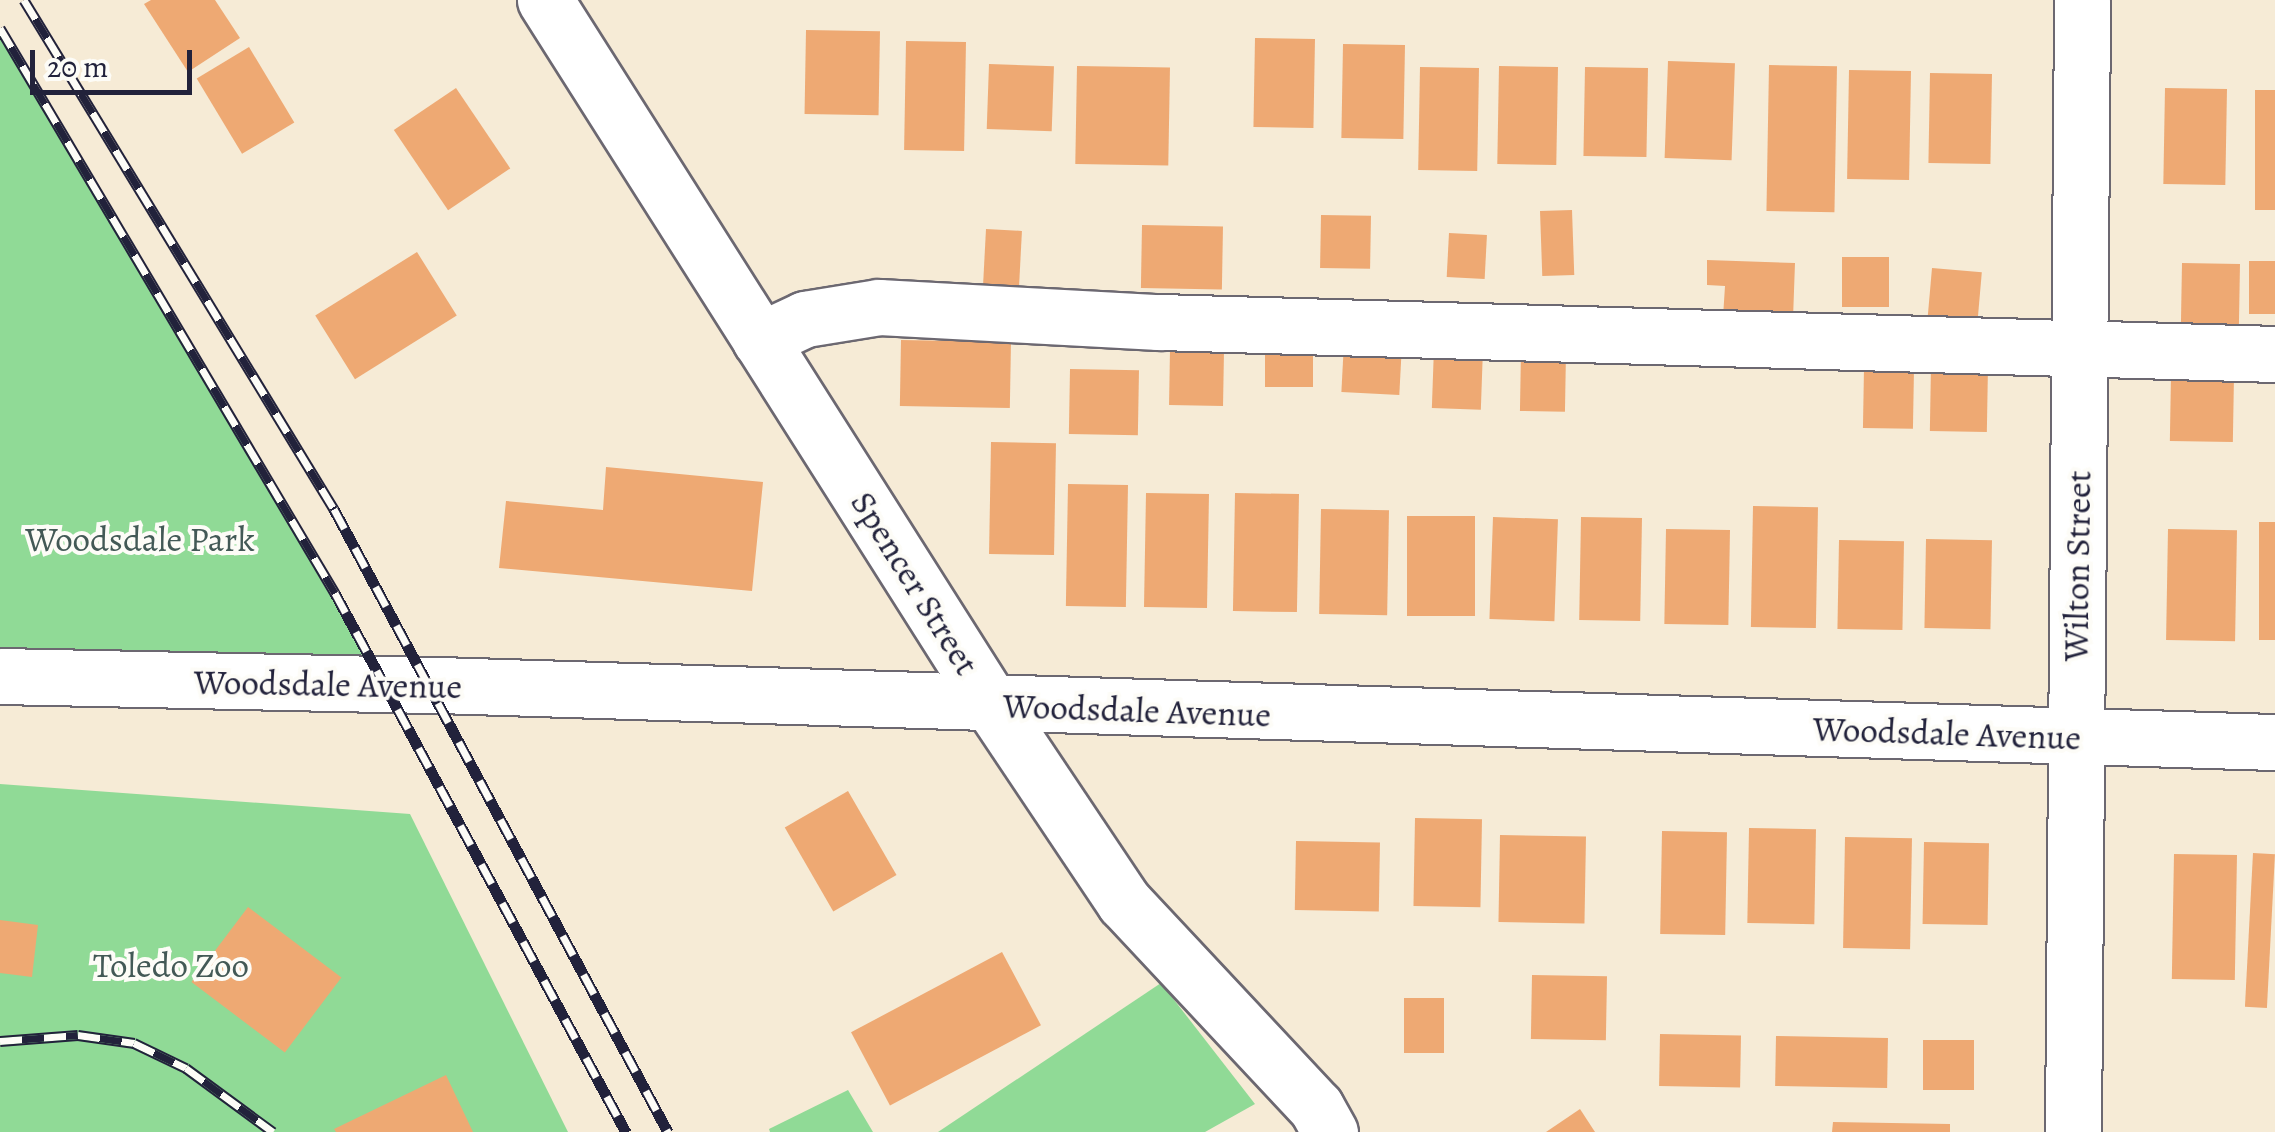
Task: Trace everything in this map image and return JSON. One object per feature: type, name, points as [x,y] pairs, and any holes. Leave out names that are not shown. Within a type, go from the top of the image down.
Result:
[{"type":"street","name":"Spencer Street","points":[[545,0],[992,706],[1124,902],[1316,1107],[1330,1132]]},
{"type":"street","name":"Wilton Street","points":[[2074,1132],[2082,0]]},
{"type":"street","points":[[760,340],[805,320],[879,306],[1159,322],[2275,354]]},
{"type":"street","name":"Woodsdale Avenue","points":[[0,676],[439,685],[992,706],[2275,742]]},
{"type":"green space","name":"Woodsdale Park","points":[[0,28],[229,409],[381,687],[0,678]]},
{"type":"green space","name":"Toledo Zoo","points":[[0,784],[410,814],[568,1132],[0,1132]]},
{"type":"green space","points":[[1161,983],[1255,1104],[1205,1132],[938,1132]]},
{"type":"green space","points":[[848,1090],[873,1132],[770,1132],[769,1129]]},
{"type":"building","points":[[151,0],[215,0],[240,38],[188,72],[144,4]]},
{"type":"building","points":[[806,30],[880,31],[879,115],[805,114]]},
{"type":"building","points":[[1255,38],[1315,39],[1313,128],[1253,127]]},
{"type":"building","points":[[906,41],[966,42],[964,151],[904,150]]},
{"type":"building","points":[[1343,44],[1405,45],[1403,139],[1341,138]]},
{"type":"building","points":[[249,47],[294,122],[242,154],[197,78]]},
{"type":"building","points":[[1668,61],[1735,63],[1732,160],[1665,158]]},
{"type":"building","points":[[989,64],[1054,66],[1052,131],[987,129]]},
{"type":"building","points":[[1769,65],[1837,66],[1834,212],[1766,211]]},
{"type":"building","points":[[1077,66],[1170,68],[1168,166],[1075,164]]},
{"type":"building","points":[[1499,66],[1558,67],[1556,165],[1497,164]]},
{"type":"building","points":[[1420,67],[1479,68],[1477,171],[1418,170]]},
{"type":"building","points":[[1585,67],[1648,68],[1646,157],[1583,156]]},
{"type":"building","points":[[1849,70],[1911,71],[1909,180],[1847,179]]},
{"type":"building","points":[[1930,73],[1992,74],[1990,164],[1928,163]]},
{"type":"building","points":[[456,88],[510,168],[448,210],[394,130]]},
{"type":"building","points":[[2165,88],[2227,89],[2225,185],[2163,184]]},
{"type":"building","points":[[2255,90],[2275,90],[2275,210],[2255,210]]},
{"type":"building","points":[[1572,210],[1574,275],[1542,276],[1540,211]]},
{"type":"building","points":[[1321,215],[1371,216],[1370,269],[1320,268]]},
{"type":"building","points":[[1142,225],[1223,226],[1222,289],[1141,288]]},
{"type":"building","points":[[986,229],[1022,231],[1019,287],[983,285]]},
{"type":"building","points":[[1449,233],[1487,235],[1485,279],[1447,277]]},
{"type":"building","points":[[417,252],[457,316],[355,379],[315,316]]},
{"type":"building","points":[[1842,257],[1889,257],[1889,307],[1842,307]]},
{"type":"building","points":[[1707,260],[1795,263],[1793,319],[1723,317],[1725,286],[1707,285]]},
{"type":"building","points":[[2249,261],[2275,261],[2275,314],[2249,314]]},
{"type":"building","points":[[2182,263],[2240,264],[2239,328],[2181,327]]},
{"type":"building","points":[[1932,268],[1982,272],[1977,323],[1928,319]]},
{"type":"building","points":[[901,340],[1011,342],[1010,408],[900,406]]},
{"type":"building","points":[[1265,341],[1313,341],[1313,387],[1265,387]]},
{"type":"building","points":[[1344,342],[1402,345],[1399,395],[1341,392]]},
{"type":"building","points":[[1434,347],[1483,349],[1481,410],[1432,408]]},
{"type":"building","points":[[1170,350],[1224,351],[1223,406],[1169,405]]},
{"type":"building","points":[[1521,351],[1566,352],[1565,412],[1520,411]]},
{"type":"building","points":[[1931,365],[1988,366],[1987,432],[1930,431]]},
{"type":"building","points":[[1864,368],[1914,369],[1913,429],[1863,428]]},
{"type":"building","points":[[1070,369],[1139,370],[1138,435],[1069,434]]},
{"type":"building","points":[[2171,375],[2234,376],[2233,442],[2170,441]]},
{"type":"building","points":[[991,442],[1056,443],[1054,555],[989,554]]},
{"type":"building","points":[[606,467],[763,482],[752,591],[499,568],[506,501],[603,510]]},
{"type":"building","points":[[1068,484],[1128,485],[1126,607],[1066,606]]},
{"type":"building","points":[[1146,493],[1209,494],[1207,608],[1144,607]]},
{"type":"building","points":[[1235,493],[1299,494],[1297,612],[1233,611]]},
{"type":"building","points":[[1753,506],[1818,507],[1816,628],[1751,627]]},
{"type":"building","points":[[1321,509],[1389,510],[1387,615],[1319,614]]},
{"type":"building","points":[[1407,516],[1475,516],[1475,616],[1407,616]]},
{"type":"building","points":[[1493,517],[1558,519],[1554,621],[1489,619]]},
{"type":"building","points":[[1581,517],[1642,518],[1640,621],[1579,620]]},
{"type":"building","points":[[2259,522],[2275,522],[2275,640],[2259,640]]},
{"type":"building","points":[[1666,529],[1730,530],[1728,625],[1664,624]]},
{"type":"building","points":[[2168,529],[2237,530],[2235,641],[2166,640]]},
{"type":"building","points":[[1926,539],[1992,540],[1990,629],[1924,628]]},
{"type":"building","points":[[1839,540],[1904,541],[1902,630],[1837,629]]},
{"type":"building","points":[[848,791],[897,875],[833,912],[785,828]]},
{"type":"building","points":[[1415,818],[1482,819],[1480,907],[1413,906]]},
{"type":"building","points":[[1749,828],[1816,829],[1814,924],[1747,923]]},
{"type":"building","points":[[1662,831],[1727,832],[1725,935],[1660,934]]},
{"type":"building","points":[[1500,835],[1586,837],[1584,923],[1498,922]]},
{"type":"building","points":[[1845,837],[1912,838],[1910,949],[1843,948]]},
{"type":"building","points":[[1296,841],[1380,842],[1379,911],[1295,910]]},
{"type":"building","points":[[1924,842],[1989,843],[1988,925],[1923,924]]},
{"type":"building","points":[[2253,853],[2275,854],[2267,1008],[2245,1007]]},
{"type":"building","points":[[2174,854],[2237,855],[2235,980],[2172,979]]},
{"type":"building","points":[[248,907],[341,977],[285,1052],[191,982]]},
{"type":"building","points":[[0,920],[38,925],[32,977],[0,973]]},
{"type":"building","points":[[1002,952],[1041,1025],[890,1106],[851,1032]]},
{"type":"building","points":[[1532,975],[1607,976],[1606,1040],[1531,1039]]},
{"type":"building","points":[[1404,998],[1444,998],[1444,1053],[1404,1053]]},
{"type":"building","points":[[1660,1034],[1741,1035],[1740,1087],[1659,1086]]},
{"type":"building","points":[[1776,1036],[1888,1038],[1887,1088],[1775,1086]]},
{"type":"building","points":[[1923,1040],[1974,1040],[1974,1090],[1923,1090]]},
{"type":"building","points":[[446,1075],[473,1132],[334,1129]]},
{"type":"building","points":[[1580,1109],[1595,1132],[1546,1132]]},
{"type":"building","points":[[1833,1122],[1950,1124],[1950,1132],[1832,1132]]},
{"type":"railway","points":[[24,0],[334,509],[668,1132]]},
{"type":"railway","points":[[0,28],[335,593],[626,1132]]},
{"type":"railway","points":[[0,1041],[78,1035],[134,1043],[186,1068],[273,1132]]}]
